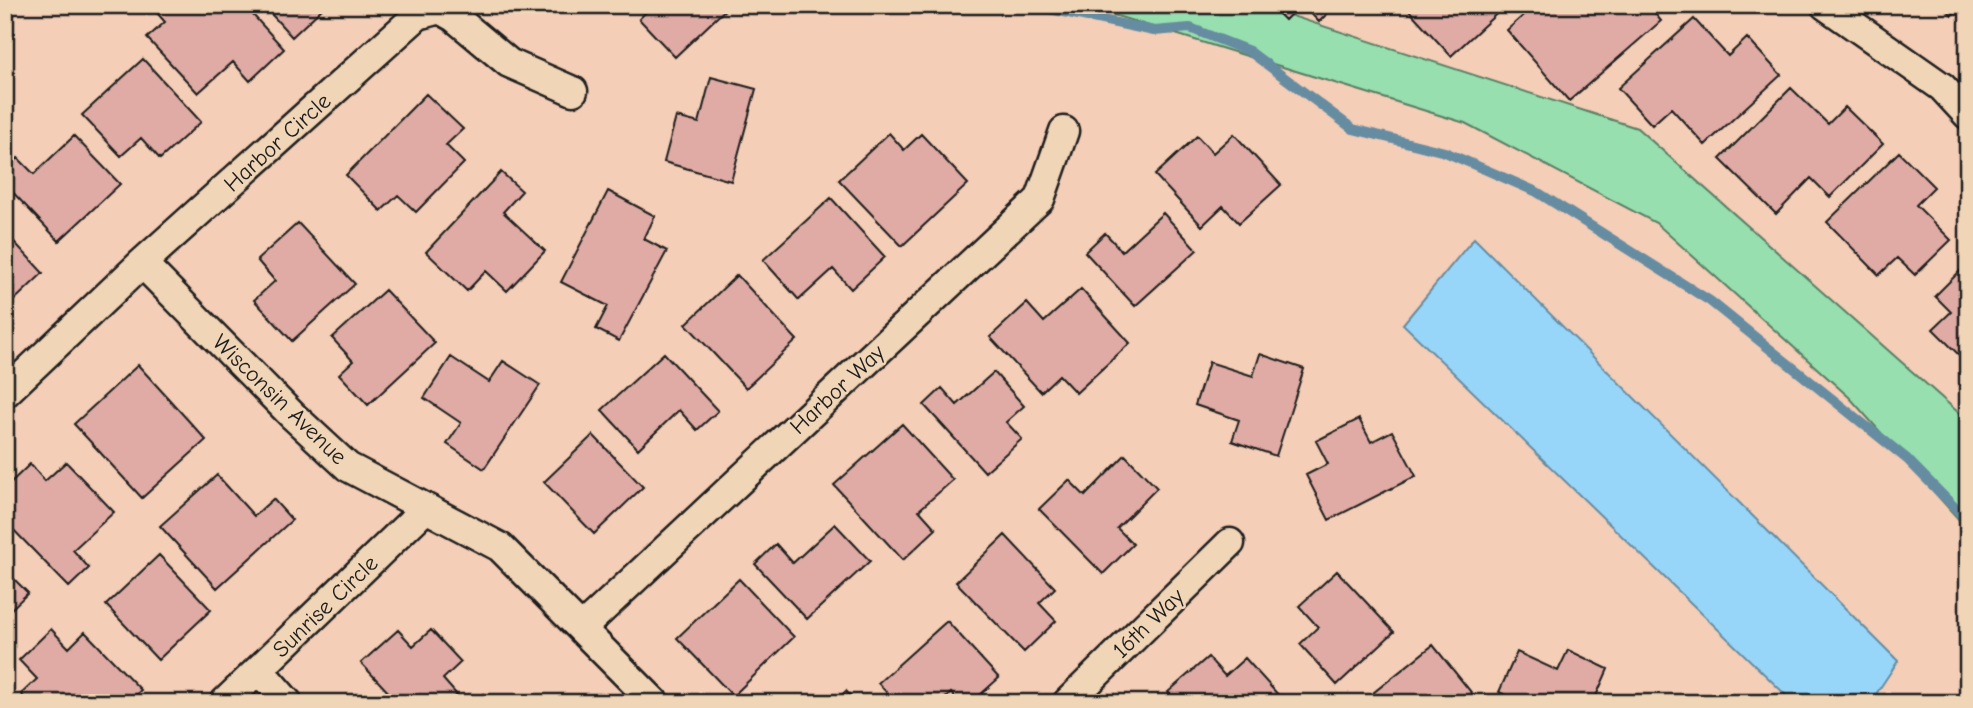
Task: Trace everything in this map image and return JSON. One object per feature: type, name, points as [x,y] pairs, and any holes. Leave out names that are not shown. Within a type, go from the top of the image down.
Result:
[{"type":"street","points":[[1825,5],[1942,87],[1968,115]]},
{"type":"street","name":"Harbor Circle","points":[[5,393],[142,262],[418,15],[440,9],[454,17],[509,63],[573,91]]},
{"type":"street","name":"Harbor Way","points":[[582,628],[1040,199],[1064,131]]},
{"type":"street","name":"Wisconsin Avenue","points":[[142,262],[292,415],[348,467],[500,547],[655,703]]},
{"type":"street","name":"Sunrise Circle","points":[[224,703],[425,509]]},
{"type":"street","name":"16th Way","points":[[1067,703],[1230,544]]},
{"type":"street","points":[[259,670],[288,703]]},
{"type":"green space","points":[[1081,5],[1258,5],[1637,128],[1968,421],[1968,530],[1850,398],[1656,223],[1465,123]]},
{"type":"water","points":[[1474,238],[1898,661],[1870,703],[1794,703],[1403,324]]},
{"type":"building","points":[[150,5],[244,5],[284,49],[250,81],[233,62],[198,93],[147,38],[165,22]]},
{"type":"building","points":[[263,5],[322,5],[324,7],[292,37]]},
{"type":"building","points":[[653,5],[730,5],[675,57],[639,19]]},
{"type":"building","points":[[1270,5],[1300,5],[1285,20]]},
{"type":"building","points":[[1303,5],[1336,5],[1319,22]]},
{"type":"building","points":[[1404,5],[1506,5],[1451,56]]},
{"type":"building","points":[[1535,5],[1648,5],[1661,21],[1569,101],[1507,30]]},
{"type":"building","points":[[1943,5],[1963,5],[1952,15]]},
{"type":"building","points":[[1694,19],[1728,56],[1747,38],[1781,75],[1705,145],[1671,108],[1652,125],[1618,88]]},
{"type":"building","points":[[143,59],[201,122],[160,159],[141,138],[121,156],[82,115]]},
{"type":"building","points":[[711,77],[756,89],[731,181],[664,162],[676,117],[699,123]]},
{"type":"building","points":[[1791,88],[1828,124],[1845,107],[1883,144],[1830,197],[1811,178],[1776,214],[1720,159]]},
{"type":"building","points":[[426,94],[463,129],[446,145],[464,163],[416,212],[398,195],[381,211],[346,175]]},
{"type":"building","points":[[889,133],[904,150],[921,134],[968,184],[902,246],[839,180]]},
{"type":"building","points":[[1234,134],[1281,185],[1239,223],[1223,206],[1202,226],[1155,175],[1197,136],[1213,153]]},
{"type":"building","points":[[74,136],[120,184],[59,241],[5,184],[5,171],[18,158],[34,174]]},
{"type":"building","points":[[1899,152],[1934,187],[1916,205],[1951,240],[1915,275],[1897,258],[1879,275],[1827,222]]},
{"type":"building","points":[[501,172],[522,191],[503,212],[545,251],[507,291],[486,271],[467,291],[426,252]]},
{"type":"building","points":[[608,191],[655,216],[644,239],[667,251],[619,341],[596,329],[608,306],[561,282]]},
{"type":"building","points":[[831,198],[885,257],[851,289],[833,269],[799,300],[763,260]]},
{"type":"building","points":[[1163,213],[1197,250],[1135,306],[1085,252],[1105,233],[1122,251]]},
{"type":"building","points":[[298,223],[355,284],[292,341],[254,300],[275,281],[257,260]]},
{"type":"building","points":[[5,232],[43,273],[5,309]]},
{"type":"building","points":[[1968,263],[1968,358],[1965,361],[1933,329],[1951,312],[1935,296]]},
{"type":"building","points":[[737,275],[797,340],[746,388],[686,324]]},
{"type":"building","points":[[1081,289],[1130,343],[1076,393],[1059,375],[1041,392],[990,337],[1027,303],[1044,322]]},
{"type":"building","points":[[385,290],[435,343],[368,405],[339,374],[353,361],[332,338]]},
{"type":"building","points":[[664,353],[718,411],[697,430],[679,410],[638,449],[602,410]]},
{"type":"building","points":[[1260,354],[1304,369],[1276,456],[1232,441],[1239,420],[1195,405],[1209,362],[1253,376]]},
{"type":"building","points":[[451,357],[489,382],[503,361],[540,385],[484,469],[447,444],[461,423],[424,398]]},
{"type":"building","points":[[138,365],[206,440],[142,498],[74,424]]},
{"type":"building","points":[[994,372],[1024,406],[1006,422],[1022,439],[985,472],[924,405],[942,388],[957,405]]},
{"type":"building","points":[[1359,419],[1371,442],[1392,431],[1416,476],[1329,520],[1306,475],[1328,464],[1316,441]]},
{"type":"building","points":[[902,424],[953,480],[919,510],[936,529],[903,560],[834,485]]},
{"type":"building","points":[[593,435],[643,487],[594,534],[544,482]]},
{"type":"building","points":[[1125,455],[1157,488],[1117,528],[1133,544],[1103,574],[1039,509],[1069,480],[1085,496]]},
{"type":"building","points":[[66,462],[114,512],[73,550],[89,568],[69,587],[5,521],[5,488],[30,464],[45,481]]},
{"type":"building","points":[[217,475],[254,516],[273,499],[292,520],[217,588],[160,526]]},
{"type":"building","points":[[835,524],[870,561],[807,619],[755,564],[776,544],[793,563]]},
{"type":"building","points":[[1005,535],[1055,588],[1039,603],[1056,621],[1024,652],[956,582]]},
{"type":"building","points":[[159,555],[211,610],[158,660],[106,605]]},
{"type":"building","points":[[5,570],[28,593],[5,615]]},
{"type":"building","points":[[1337,571],[1394,632],[1337,685],[1300,644],[1318,627],[1299,606]]},
{"type":"building","points":[[739,579],[794,637],[733,696],[677,638]]},
{"type":"building","points":[[947,621],[999,678],[971,703],[960,703],[951,693],[940,703],[896,703],[878,683]]},
{"type":"building","points":[[51,629],[69,648],[85,632],[141,690],[127,703],[29,703],[21,694],[37,679],[19,660]]},
{"type":"building","points":[[398,630],[413,646],[431,630],[461,662],[443,679],[457,695],[448,703],[383,703],[391,695],[361,663]]},
{"type":"building","points":[[1433,645],[1475,697],[1468,703],[1381,703],[1373,693]]},
{"type":"building","points":[[1568,650],[1608,669],[1593,703],[1522,703],[1499,692],[1517,652],[1558,671]]},
{"type":"building","points":[[1208,657],[1225,676],[1245,658],[1281,698],[1275,703],[1177,703],[1168,692]]},
{"type":"building","points":[[846,691],[857,703],[833,703]]},
{"type":"building","points":[[484,694],[492,703],[474,703]]},
{"type":"waterway","points":[[1031,5],[1154,31],[1190,28],[1249,51],[1353,129],[1445,152],[1537,192],[1710,301],[1907,459],[1968,521]]}]
